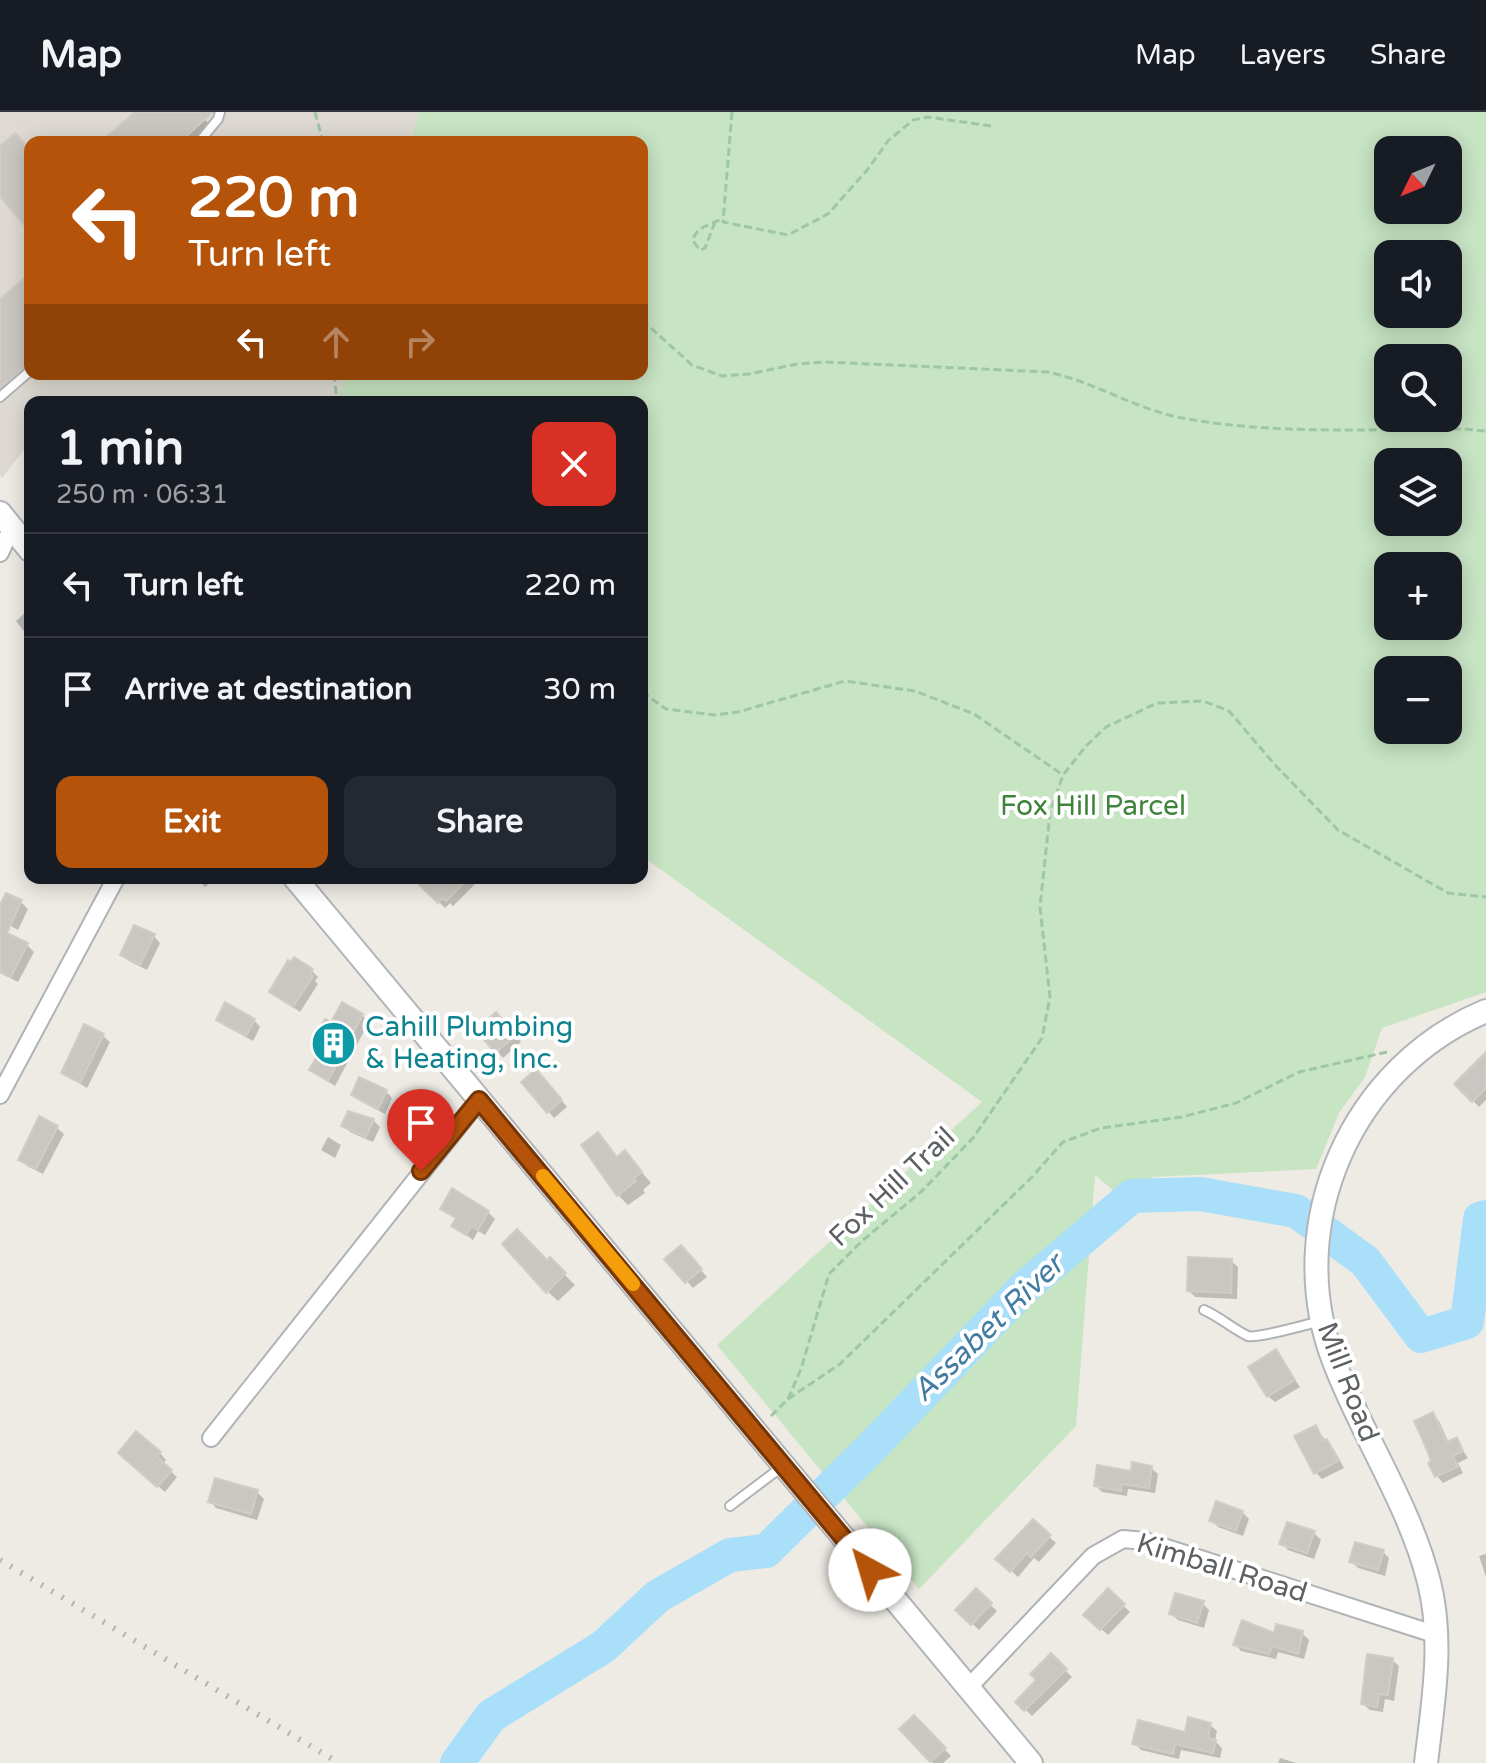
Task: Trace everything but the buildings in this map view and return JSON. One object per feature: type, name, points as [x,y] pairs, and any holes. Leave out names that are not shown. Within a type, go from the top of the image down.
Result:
[{"type":"main road","points":[[6,520],[24,542]]},
{"type":"main road","points":[[300,884],[1031,1763]]},
{"type":"main road","name":"Mill Road","points":[[1426,1763],[1437,1668],[1435,1605],[1420,1551],[1343,1384],[1320,1310],[1317,1242],[1328,1185],[1338,1158],[1366,1107],[1404,1063],[1426,1044],[1450,1028],[1486,1011]]},
{"type":"street","points":[[0,553],[6,520]]},
{"type":"street","points":[[0,1095],[113,884]]},
{"type":"street","points":[[211,1438],[479,1100]]},
{"type":"street","name":"Kimball Road","points":[[967,1689],[1093,1556],[1123,1539],[1145,1541],[1437,1635]]},
{"type":"lane","points":[[204,136],[220,112]]},
{"type":"lane","points":[[0,397],[24,376]]},
{"type":"lane","points":[[1204,1310],[1250,1337],[1261,1337],[1288,1327],[1320,1310]]},
{"type":"lane","points":[[730,1506],[784,1465]]},
{"type":"path","points":[[315,112],[321,136]]},
{"type":"path","points":[[732,112],[723,222],[788,235],[828,214],[888,141],[907,123],[928,117],[991,126]]},
{"type":"path","points":[[715,222],[709,241],[700,250],[693,241],[697,230],[715,222],[722,219]]},
{"type":"path","points":[[648,325],[692,365],[722,376],[825,362],[1048,372],[1081,380],[1161,413],[1219,423],[1275,428],[1486,431]]},
{"type":"path","points":[[648,696],[666,709],[714,715],[738,712],[845,681],[915,691],[974,714],[1063,775]]},
{"type":"path","name":"Fox Hill Trail","points":[[755,1431],[788,1399],[801,1369],[829,1274],[862,1241],[922,1191],[973,1138],[1042,1038],[1050,997],[1040,907],[1050,813],[1063,775],[1106,727],[1157,703],[1203,701],[1229,711],[1275,765],[1338,830],[1448,893],[1486,897]]},
{"type":"path","points":[[788,1399],[840,1364],[1032,1177],[1063,1142],[1101,1128],[1182,1117],[1236,1103],[1299,1072],[1426,1044]]},
{"type":"shaded area","points":[[0,112],[419,112],[413,136],[24,136],[24,380],[343,380],[339,396],[24,396],[24,450],[2,478]]},
{"type":"green space","name":"Fox Hill Parcel","points":[[419,112],[1486,112],[1486,992],[1382,1028],[1365,1077],[1339,1113],[1316,1169],[1153,1177],[1121,1197],[1095,1175],[1076,1426],[919,1589],[717,1345],[982,1102],[648,860],[648,396],[339,396],[343,380],[648,380],[648,136],[413,136]]},
{"type":"waterway","name":"Assabet River","points":[[457,1763],[491,1716],[603,1647],[658,1596],[730,1555],[766,1551],[869,1450],[1024,1288],[1132,1196],[1200,1194],[1296,1211],[1365,1261],[1421,1336],[1467,1322],[1480,1219],[1486,1217]]},
{"type":"railway","points":[[0,1560],[339,1763]]},
{"type":"slow traffic","points":[[543,1176],[633,1284]]},
{"type":"place","name":"Cahill Plumbing & Heating, Inc.","points":[[334,1043]]},
{"type":"route","points":[[421,1171],[479,1100],[870,1570]]}]
